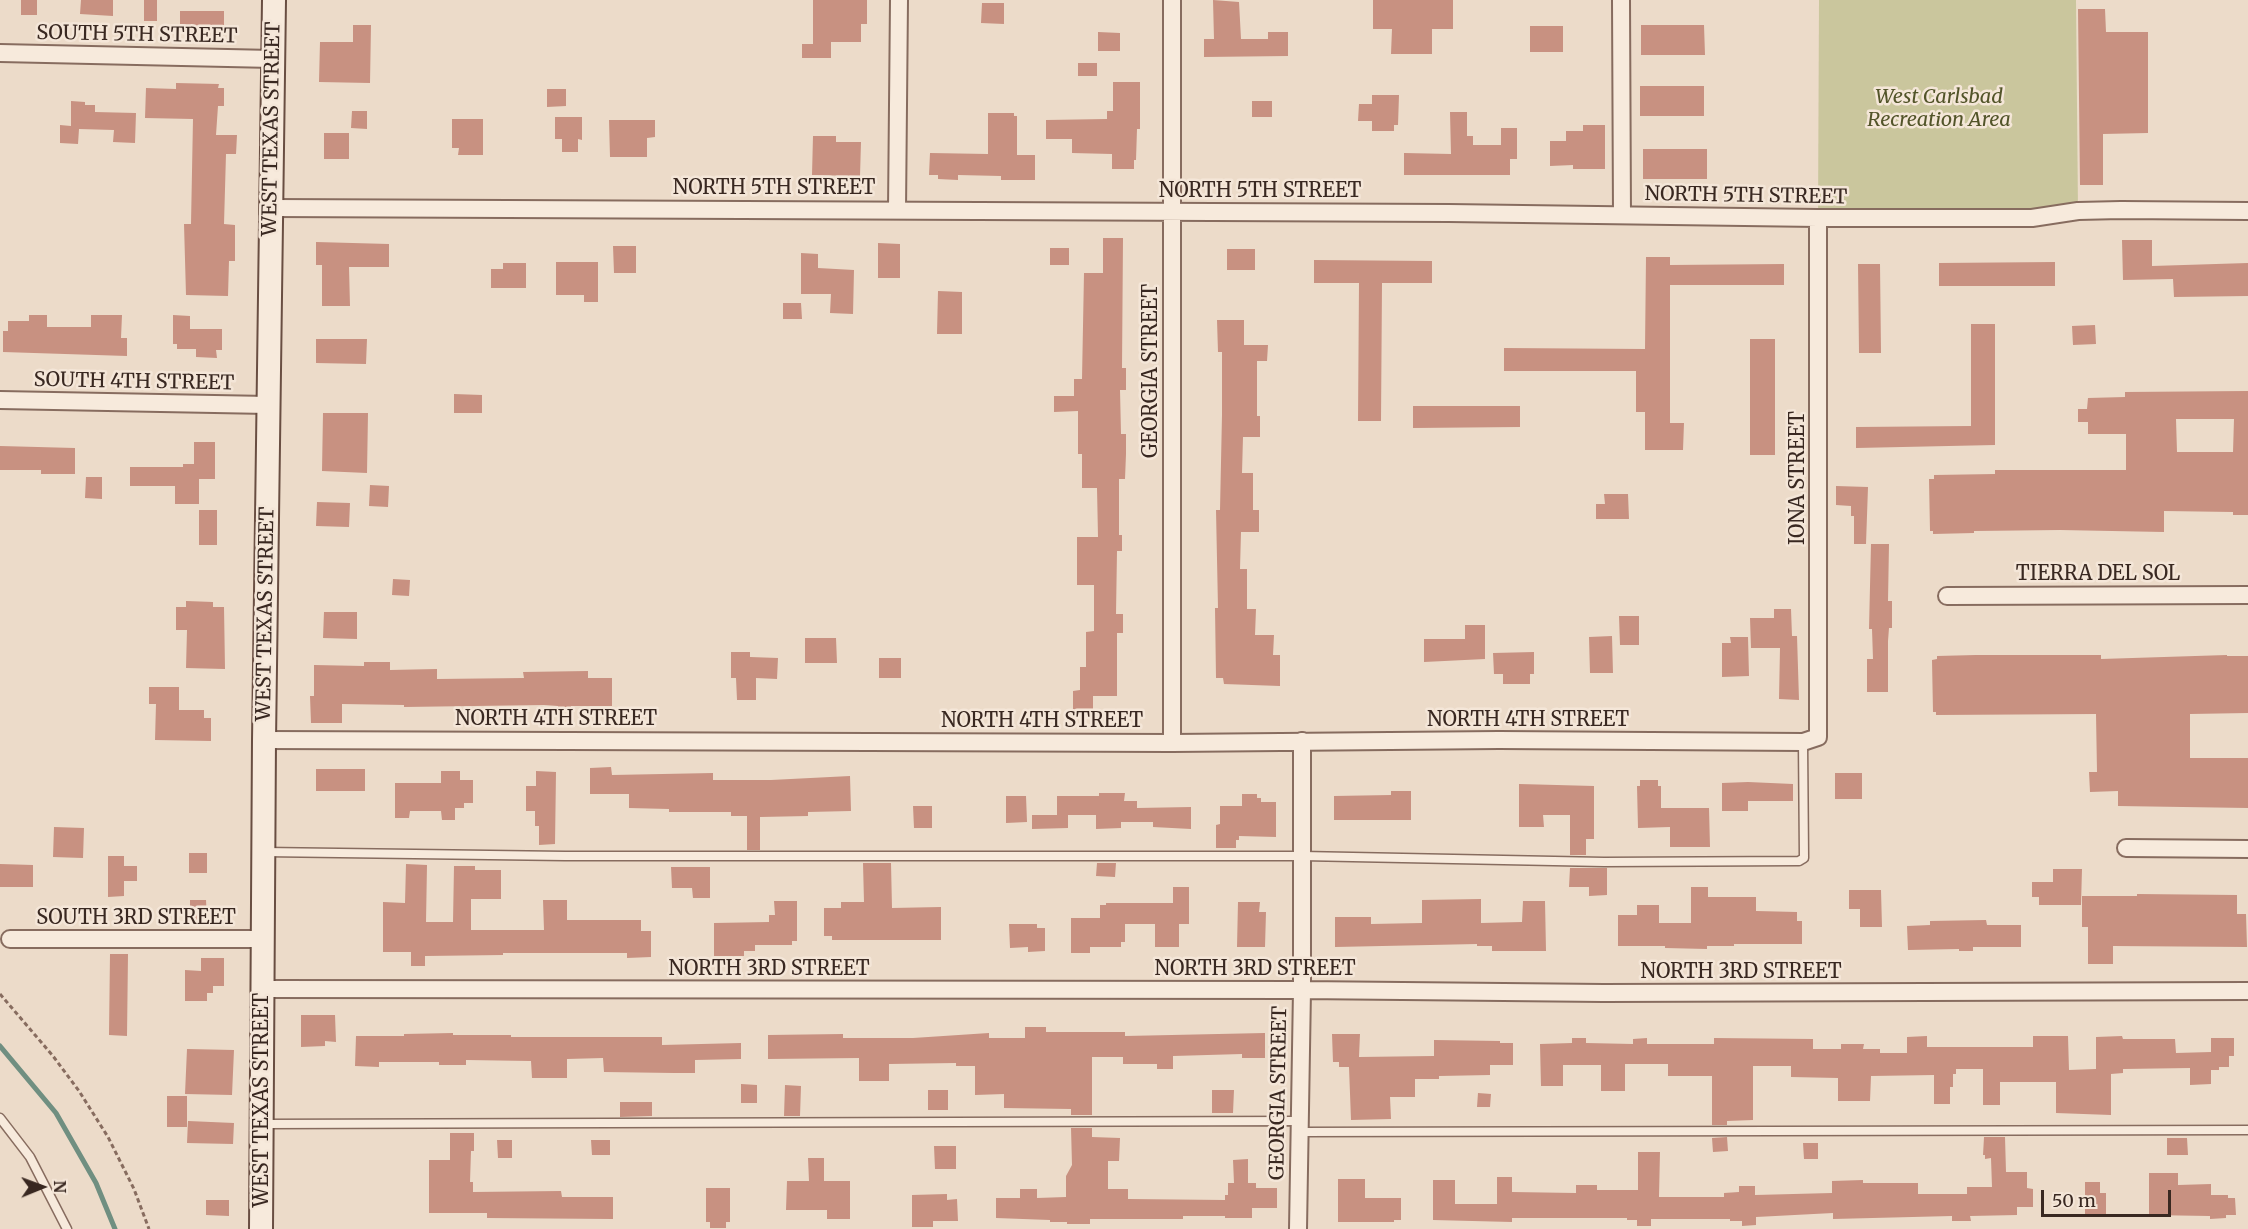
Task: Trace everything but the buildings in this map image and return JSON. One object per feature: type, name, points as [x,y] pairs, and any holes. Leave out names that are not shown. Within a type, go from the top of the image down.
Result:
[{"type":"street","name":"WEST TEXAS STREET","points":[[261,1229],[264,740],[274,0]]},
{"type":"street","points":[[897,210],[899,0]]},
{"type":"street","name":"GEORGIA STREET","points":[[1172,0],[1172,743]]},
{"type":"street","points":[[1621,0],[1622,215]]},
{"type":"street","name":"SOUTH 5TH STREET","points":[[0,53],[273,59]]},
{"type":"street","name":"NORTH 5TH STREET","points":[[272,208],[897,210],[1818,218],[2032,218],[2078,211],[2248,211]]},
{"type":"street","name":"IONA STREET","points":[[1811,740],[1818,218]]},
{"type":"street","name":"SOUTH 4TH STREET","points":[[0,400],[268,405]]},
{"type":"street","name":"TIERRA DEL SOL","points":[[1947,596],[2248,595]]},
{"type":"street","name":"NORTH 4TH STREET","points":[[264,740],[1172,743],[1811,740]]},
{"type":"street","name":"GEORGIA STREET","points":[[1298,1229],[1302,990],[1302,741]]},
{"type":"street","points":[[2126,849],[2248,849]]},
{"type":"street","name":"SOUTH 3RD STREET","points":[[5,938],[262,939]]},
{"type":"street","name":"NORTH 3RD STREET","points":[[262,990],[1302,990],[1604,993],[2248,991]]},
{"type":"lane","points":[[263,852],[565,856],[1302,856],[1604,862],[1799,861],[1804,858],[1811,740]]},
{"type":"lane","points":[[0,1118],[30,1157],[68,1229]]},
{"type":"lane","points":[[262,1124],[2248,1130]]},
{"type":"path","points":[[0,994],[52,1056],[102,1127],[134,1189],[149,1229]]},
{"type":"green space","name":"West Carlsbad Recreation Area","points":[[1819,0],[2076,0],[2078,211],[1818,218]]},
{"type":"waterway","points":[[0,1046],[56,1113],[96,1183],[115,1229]]}]
